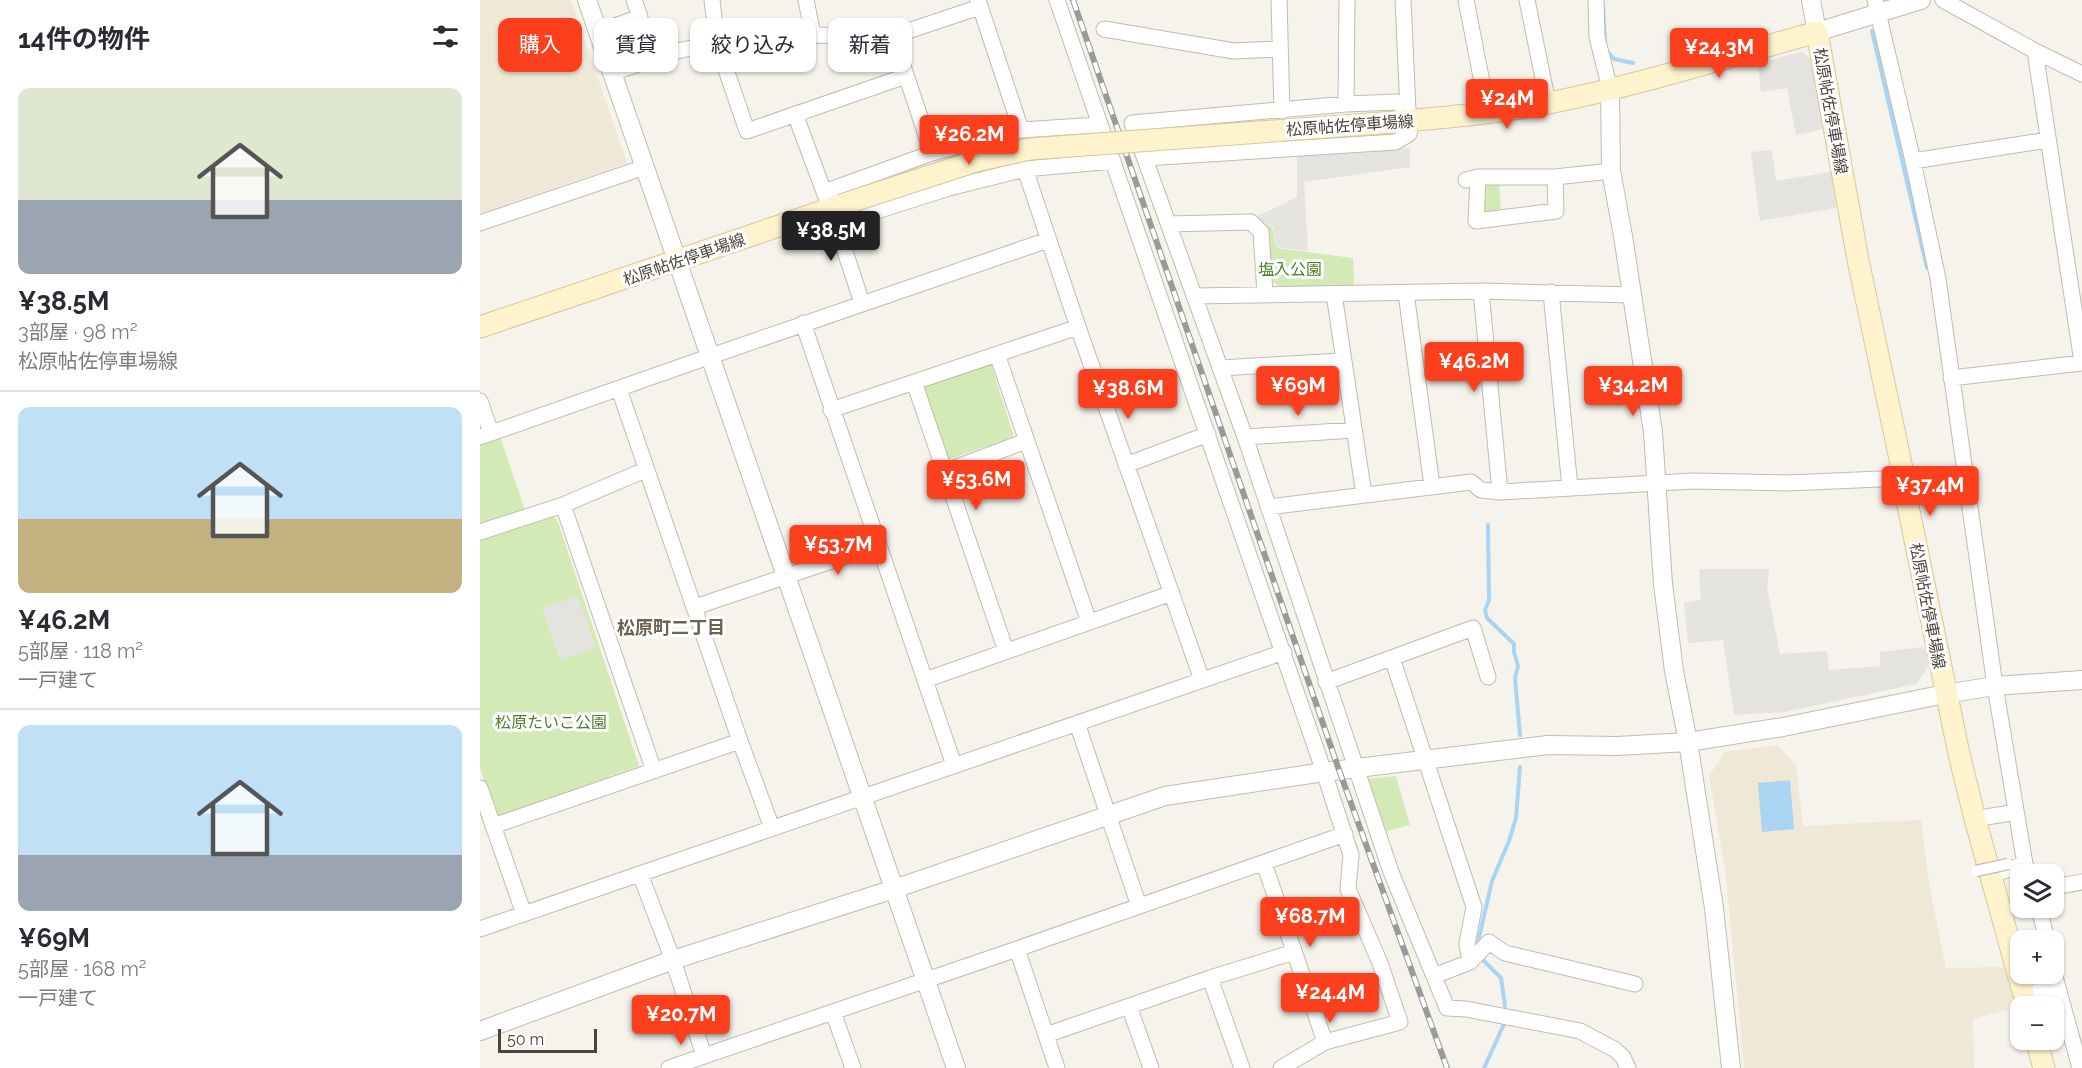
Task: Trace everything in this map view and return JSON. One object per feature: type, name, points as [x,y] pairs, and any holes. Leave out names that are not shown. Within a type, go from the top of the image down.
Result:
[{"type":"main road","name":"松原帖佐停車場線","points":[[480,327],[976,161],[1030,149],[1488,113],[1610,89],[1817,32],[1858,260],[1904,478],[1945,694],[1975,819],[1992,870],[2024,996]]},
{"type":"main road","points":[[2039,1050],[2044,1068]]},
{"type":"street","points":[[587,0],[594,20]]},
{"type":"street","points":[[634,0],[640,17],[637,18]]},
{"type":"street","points":[[711,0],[714,18]]},
{"type":"street","points":[[806,0],[810,18]]},
{"type":"street","points":[[1057,0],[1284,652],[1351,855],[1348,889],[1380,963],[1400,1022],[1324,1042],[1281,1068]]},
{"type":"street","points":[[1279,0],[1282,111]]},
{"type":"street","points":[[1346,104],[1347,0]]},
{"type":"street","points":[[1403,0],[1405,118]]},
{"type":"street","points":[[1466,0],[1488,113]]},
{"type":"street","points":[[1527,0],[1548,103]]},
{"type":"street","points":[[1596,0],[1597,37],[1610,89],[1611,171],[1653,432],[1662,574],[1674,670],[1688,742],[1714,908],[1731,1068]]},
{"type":"street","points":[[1811,0],[1817,32],[1877,7],[1921,0]]},
{"type":"street","points":[[1943,0],[2082,74]]},
{"type":"street","points":[[912,29],[979,3],[1021,130]]},
{"type":"street","points":[[1877,7],[1938,279],[1995,686],[2026,864]]},
{"type":"street","points":[[1104,29],[1234,51],[1280,49]]},
{"type":"street","points":[[690,48],[612,73],[956,1068]]},
{"type":"street","points":[[1951,378],[2082,363],[2035,51]]},
{"type":"street","points":[[727,72],[747,131],[906,76]]},
{"type":"street","points":[[905,72],[932,153]]},
{"type":"street","points":[[1145,158],[1395,142],[1409,134],[1405,118],[1397,102],[1346,104],[1132,123],[1245,437],[1391,872],[1447,1008],[1466,1009],[1580,1031],[1614,1049],[1623,1058],[1628,1068]]},
{"type":"street","points":[[795,114],[833,208],[862,303]]},
{"type":"street","points":[[833,208],[932,153],[1021,130],[1099,124]]},
{"type":"street","points":[[1913,161],[2048,140]]},
{"type":"street","points":[[833,208],[949,188],[1025,169],[1113,161]]},
{"type":"street","points":[[480,223],[645,167]]},
{"type":"street","points":[[1025,169],[1126,465],[1203,680]]},
{"type":"street","points":[[1555,177],[1556,211],[1476,221],[1472,178],[1555,177],[1611,171]]},
{"type":"street","points":[[1169,224],[1251,222],[1261,232],[1265,294]]},
{"type":"street","points":[[480,401],[486,435],[709,355],[1048,240]]},
{"type":"street","points":[[1194,296],[1481,291],[1632,295]]},
{"type":"street","points":[[1481,291],[1500,492]]},
{"type":"street","points":[[1551,292],[1570,488]]},
{"type":"street","points":[[1406,293],[1432,486]]},
{"type":"street","points":[[1334,294],[1342,361],[1364,495]]},
{"type":"street","points":[[803,323],[954,765]]},
{"type":"street","points":[[831,410],[1078,327]]},
{"type":"street","points":[[997,354],[1089,622]]},
{"type":"street","points":[[1220,368],[1342,361]]},
{"type":"street","points":[[914,382],[1006,651]]},
{"type":"street","points":[[619,389],[645,470],[772,828]]},
{"type":"street","points":[[1245,437],[1354,430]]},
{"type":"street","points":[[1126,465],[1208,434]]},
{"type":"street","points":[[944,472],[1026,441]]},
{"type":"street","points":[[480,532],[564,504],[645,470]]},
{"type":"street","points":[[1268,507],[1471,482],[1480,490],[1500,492],[1693,481],[1787,483],[1904,478]]},
{"type":"street","points":[[564,504],[654,771]]},
{"type":"street","points":[[695,607],[879,545]]},
{"type":"street","points":[[925,680],[1172,593]]},
{"type":"street","points":[[1326,682],[1473,628],[1488,677]]},
{"type":"street","points":[[480,928],[1284,652]]},
{"type":"street","points":[[1392,658],[1474,906],[1467,944],[1470,962]]},
{"type":"street","points":[[480,1031],[673,960],[894,889],[1165,796],[1324,772],[1548,745],[1617,746],[1688,742],[1784,727],[1995,686],[2082,680]]},
{"type":"street","points":[[1077,723],[1139,906]]},
{"type":"street","points":[[493,826],[740,741]]},
{"type":"street","points":[[480,788],[524,914]]},
{"type":"street","points":[[1975,819],[2016,812]]},
{"type":"street","points":[[669,1068],[1017,950],[1345,834]]},
{"type":"street","points":[[1264,863],[1324,1042]]},
{"type":"street","points":[[1992,870],[2010,869]]},
{"type":"street","points":[[640,874],[673,960],[704,1056]]},
{"type":"street","points":[[2064,885],[2082,882]]},
{"type":"street","points":[[1434,976],[1470,962],[1489,942],[1505,953],[1635,984]]},
{"type":"street","points":[[1017,950],[1057,1068]]},
{"type":"street","points":[[1046,1035],[1210,978],[1294,952]]},
{"type":"street","points":[[1210,978],[1242,1068]]},
{"type":"street","points":[[2031,996],[2049,984]]},
{"type":"street","points":[[2056,984],[2080,1068]]},
{"type":"street","points":[[1129,1006],[1150,1068]]},
{"type":"street","points":[[833,1012],[853,1068]]},
{"type":"shaded area","points":[[480,0],[571,0],[577,18],[498,18],[498,72],[582,72],[582,32],[627,163],[480,214]]},
{"type":"shaded area","points":[[1802,52],[1813,60],[1824,129],[1796,135],[1787,88],[1761,92],[1758,63]]},
{"type":"shaded area","points":[[1410,148],[1410,167],[1304,182],[1308,251],[1277,247],[1273,226],[1262,224],[1256,217],[1297,197],[1297,156]]},
{"type":"shaded area","points":[[1772,150],[1776,181],[1831,172],[1836,208],[1760,221],[1751,152]]},
{"type":"shaded area","points":[[1699,569],[1769,569],[1767,587],[1780,654],[1827,651],[1829,670],[1880,666],[1880,652],[1925,647],[1929,666],[1916,684],[1785,712],[1734,715],[1723,640],[1688,643],[1684,603],[1701,600]]},
{"type":"shaded area","points":[[578,596],[596,648],[560,660],[542,608]]},
{"type":"shaded area","points":[[1777,745],[1796,765],[1803,826],[1921,820],[1929,883],[1946,968],[2004,967],[2013,996],[2010,996],[2010,1009],[1973,1019],[1974,1068],[1744,1068],[1726,875],[1709,776],[1725,752]]},
{"type":"green space","points":[[1485,181],[1499,181],[1501,214],[1480,213]]},
{"type":"green space","name":"塩入公園","points":[[1262,224],[1272,227],[1277,248],[1353,258],[1354,286],[1283,288],[1271,281]]},
{"type":"green space","points":[[990,361],[1014,437],[944,461],[920,386]]},
{"type":"green space","points":[[499,434],[525,510],[480,526],[480,441]]},
{"type":"green space","name":"松原たいこ公園","points":[[550,512],[558,522],[639,766],[496,817],[480,768],[480,536]]},
{"type":"green space","points":[[1396,776],[1410,825],[1384,832],[1366,779]]},
{"type":"water","points":[[1790,780],[1794,829],[1762,832],[1758,783]]},
{"type":"waterway","points":[[1603,5],[1605,42]]},
{"type":"waterway","points":[[1872,31],[1927,268]]},
{"type":"waterway","points":[[1605,49],[1614,59],[1633,63]]},
{"type":"waterway","points":[[1488,525],[1489,600],[1485,610],[1487,618],[1514,644],[1518,666],[1515,678],[1520,735]]},
{"type":"waterway","points":[[1478,942],[1492,881],[1516,818],[1520,767]]},
{"type":"waterway","points":[[1482,959],[1501,978],[1505,1006]]},
{"type":"waterway","points":[[1484,1068],[1504,1024]]},
{"type":"railway","points":[[1073,0],[1339,770],[1447,1068]]},
{"type":"district","name":"松原町二丁目","points":[[671,628]]}]
